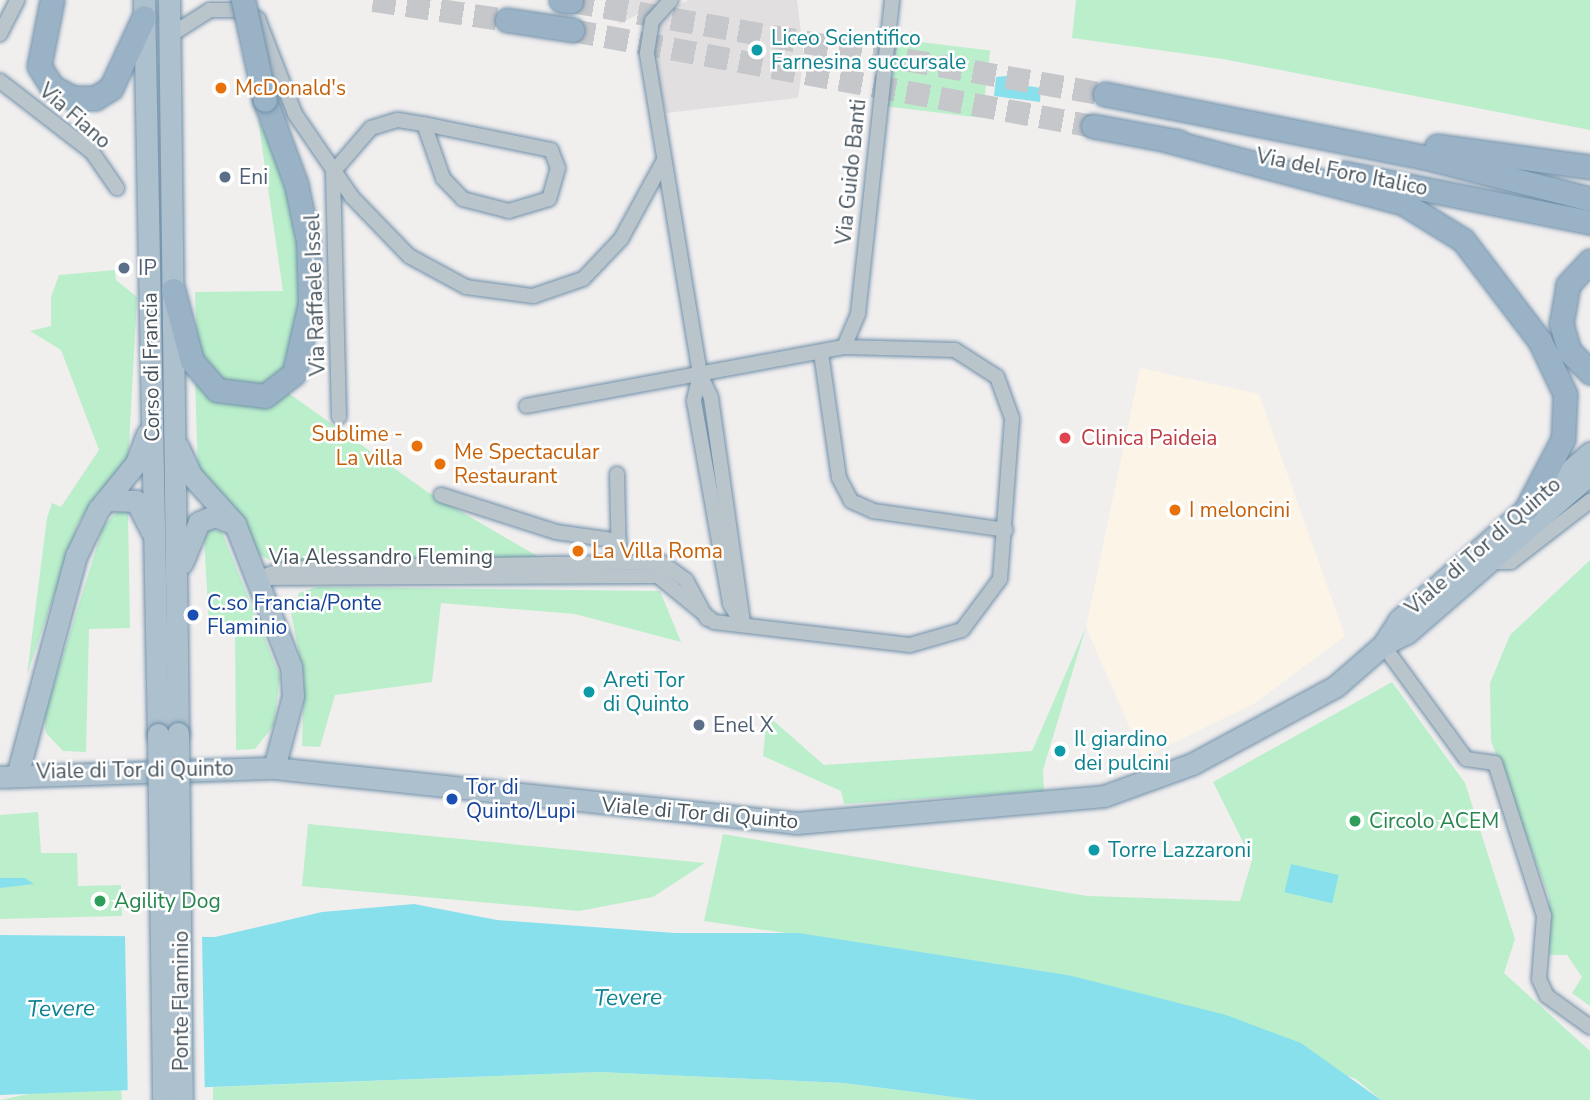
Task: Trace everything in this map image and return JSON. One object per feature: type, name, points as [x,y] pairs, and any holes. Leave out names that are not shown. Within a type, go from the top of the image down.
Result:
[{"type":"highway","points":[[52,0],[39,62],[57,91],[83,100],[100,96],[120,74],[144,9]]},
{"type":"highway","points":[[173,290],[192,361],[217,390],[265,396],[294,373],[310,303],[308,241],[296,184],[265,100],[243,0]]},
{"type":"highway","points":[[507,20],[572,30]]},
{"type":"highway","name":"Via del Foro Italico","points":[[1105,94],[1267,125],[1590,199]]},
{"type":"highway","points":[[1267,125],[1581,166]]},
{"type":"highway","name":"Via del Foro Italico","points":[[1093,127],[1590,222]]},
{"type":"highway","points":[[1166,140],[1403,204],[1463,240],[1540,341],[1565,394],[1563,439],[1526,519]]},
{"type":"highway","points":[[1590,261],[1568,285],[1561,323],[1569,351],[1590,372]]},
{"type":"main road","name":"Corso di Francia","points":[[168,733],[177,578],[169,0]]},
{"type":"main road","name":"Corso di Francia","points":[[144,9],[154,538],[168,733]]},
{"type":"main road","points":[[6,772],[76,556],[107,500],[139,458],[152,408]]},
{"type":"main road","points":[[175,440],[191,475],[235,524],[258,578],[293,676],[274,768]]},
{"type":"main road","name":"Viale di Tor di Quinto","points":[[6,772],[274,768],[785,823],[1088,800],[1151,782],[1268,726],[1336,686],[1383,645],[1407,633],[1490,562],[1526,519],[1590,453]]},
{"type":"main road","name":"Viale di Tor di Quinto","points":[[1383,645],[1399,620],[1526,519],[1590,474]]},
{"type":"main road","points":[[107,500],[136,501],[154,538]]},
{"type":"main road","points":[[177,578],[198,522],[215,516],[235,524]]},
{"type":"main road","name":"Ponte Flaminio","points":[[163,1100],[168,733]]},
{"type":"main road","name":"Ponte Flaminio","points":[[168,733],[182,1100]]},
{"type":"street","points":[[0,34],[17,0]]},
{"type":"street","points":[[671,0],[651,27],[647,54],[700,374],[694,401],[730,604],[743,625]]},
{"type":"street","name":"Via Guido Banti","points":[[844,347],[858,314],[892,0]]},
{"type":"street","points":[[169,36],[215,9],[258,19],[295,114],[333,172],[387,236],[430,271],[482,291],[533,296],[574,284],[596,269],[621,239],[663,162]]},
{"type":"street","name":"Via Fiano","points":[[0,81],[92,152],[117,188]]},
{"type":"street","points":[[333,172],[380,122],[424,124],[551,150],[558,168],[549,199],[527,209],[495,210],[452,191],[424,124]]},
{"type":"street","name":"Via Raffaele Issel","points":[[333,172],[339,417]]},
{"type":"street","points":[[526,405],[844,347],[943,348],[994,373],[1013,423],[1006,530],[994,594],[947,639],[893,645],[707,619]]},
{"type":"street","points":[[821,353],[839,478],[851,501],[873,511],[1006,530]]},
{"type":"street","points":[[617,474],[620,563]]},
{"type":"street","points":[[441,495],[556,532],[619,541]]},
{"type":"street","points":[[1490,562],[1511,562],[1550,535],[1590,501]]},
{"type":"street","points":[[1526,519],[1550,535]]},
{"type":"street","name":"Via Alessandro Fleming","points":[[258,578],[287,568],[620,563],[674,567],[707,619]]},
{"type":"street","name":"Via Alessandro Fleming","points":[[258,578],[658,576],[707,619]]},
{"type":"street","points":[[1383,645],[1466,759],[1495,763],[1544,916],[1539,979],[1547,996],[1590,1027]]},
{"type":"shaded area","points":[[611,0],[666,0],[619,24]]},
{"type":"shaded area","points":[[688,0],[797,0],[804,57],[798,98],[666,113],[654,64],[656,31],[666,12]]},
{"type":"shaded area","points":[[1140,368],[1259,394],[1345,636],[1255,703],[1143,758],[1086,627]]},
{"type":"green space","points":[[1076,0],[1590,0],[1590,130],[1223,59],[1072,38]]},
{"type":"green space","points":[[896,39],[990,51],[982,118],[888,106]]},
{"type":"green space","points":[[258,119],[285,173],[298,236],[301,306],[289,366],[261,391],[224,389],[197,357],[195,292],[283,291]]},
{"type":"green space","points":[[115,270],[116,280],[137,297],[128,464],[96,495],[78,524],[27,675],[47,518],[52,503],[61,507],[99,450],[61,350],[30,331],[51,326],[51,297],[59,275]]},
{"type":"green space","points":[[195,380],[224,402],[252,406],[287,392],[429,493],[539,557],[276,563],[258,554],[243,520],[198,472]]},
{"type":"green space","points":[[122,506],[128,512],[130,628],[89,629],[86,752],[63,751],[46,733],[44,716],[103,527]]},
{"type":"green space","points":[[211,529],[222,532],[280,677],[274,725],[255,749],[236,750],[235,627],[209,626],[204,537]]},
{"type":"green space","points":[[1590,560],[1590,1006],[1572,993],[1582,977],[1567,955],[1549,955],[1549,897],[1491,741],[1490,683],[1510,635]]},
{"type":"green space","points":[[317,587],[660,591],[681,642],[575,614],[441,603],[432,682],[335,695],[320,747],[302,746],[304,678],[291,613],[299,593]]},
{"type":"green space","points":[[1086,627],[1043,770],[1044,791],[844,804],[841,791],[763,756],[767,715],[824,765],[1032,751]]},
{"type":"green space","points":[[1392,682],[1465,783],[1515,939],[1504,973],[1590,1051],[1590,1100],[1381,1100],[1356,1079],[1068,975],[704,921],[723,834],[1087,896],[1240,901],[1252,860],[1213,782]]},
{"type":"green space","points":[[38,812],[41,853],[77,853],[78,886],[121,885],[122,916],[0,919],[0,815]]},
{"type":"green space","points":[[308,824],[705,863],[653,897],[579,911],[302,886]]},
{"type":"green space","points":[[599,1072],[844,1083],[976,1100],[213,1100],[213,1087]]},
{"type":"green space","points":[[121,1089],[122,1100],[0,1100],[43,1091]]},
{"type":"water","points":[[1025,74],[1022,85],[1041,88],[1040,102],[994,96],[996,77]]},
{"type":"water","points":[[1291,864],[1339,875],[1332,903],[1284,892]]},
{"type":"water","points":[[0,878],[25,878],[34,884],[0,888]]},
{"type":"water","name":"Tevere","points":[[414,904],[497,920],[675,933],[799,933],[1068,975],[1226,1015],[1301,1043],[1381,1100],[976,1100],[844,1083],[599,1072],[0,1095],[0,935],[215,937],[322,912]]},
{"type":"pier","points":[[202,934],[205,1091],[128,1092],[125,935]]},
{"type":"tunnel","points":[[373,0],[507,20]]},
{"type":"tunnel","points":[[571,1],[1105,94]]},
{"type":"tunnel","points":[[572,30],[1093,126]]},
{"type":"place","name":"Liceo Scientifico Farnesina succursale","points":[[757,50]]},
{"type":"place","name":"McDonald's","points":[[221,88]]},
{"type":"place","name":"Eni","points":[[225,177]]},
{"type":"place","name":"IP","points":[[124,268]]},
{"type":"place","name":"Clinica Paideia","points":[[1065,438]]},
{"type":"place","name":"Sublime - La villa","points":[[417,446]]},
{"type":"place","name":"Me Spectacular Restaurant","points":[[440,464]]},
{"type":"place","name":"I meloncini","points":[[1175,510]]},
{"type":"place","name":"La Villa Roma","points":[[578,551]]},
{"type":"place","name":"C.so Francia/Ponte Flaminio","points":[[193,615]]},
{"type":"place","name":"Areti Tor di Quinto","points":[[589,692]]},
{"type":"place","name":"Enel X","points":[[699,725]]},
{"type":"place","name":"Il giardino dei pulcini","points":[[1060,751]]},
{"type":"place","name":"Tor di Quinto/Lupi","points":[[452,799]]},
{"type":"place","name":"Circolo ACEM","points":[[1355,821]]},
{"type":"place","name":"Torre Lazzaroni","points":[[1094,850]]},
{"type":"place","name":"Agility Dog","points":[[100,901]]}]
